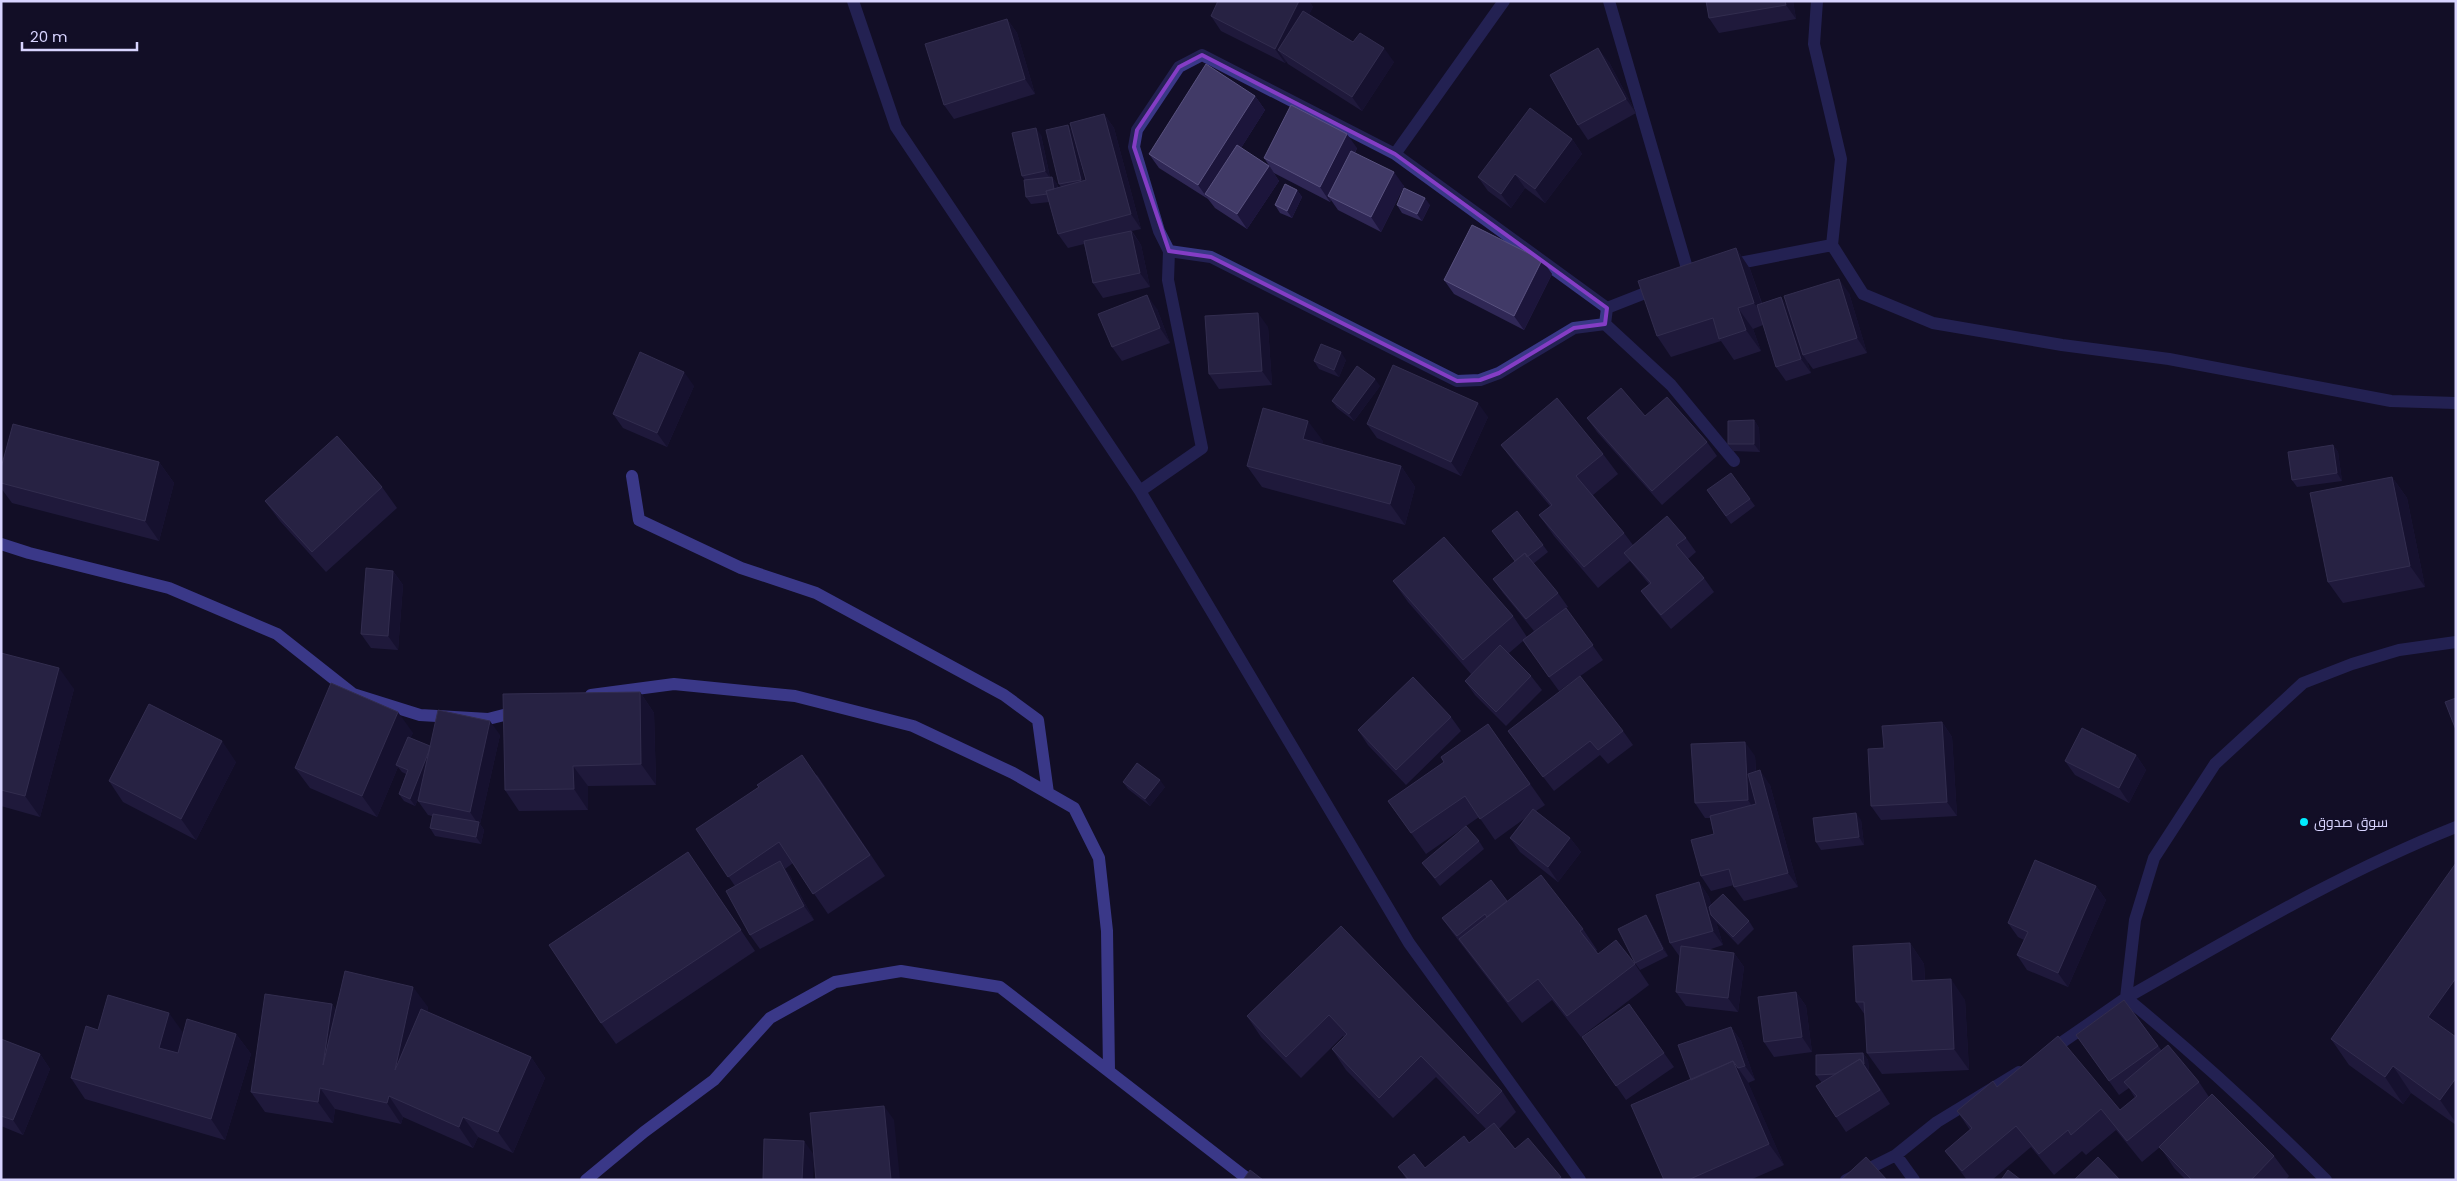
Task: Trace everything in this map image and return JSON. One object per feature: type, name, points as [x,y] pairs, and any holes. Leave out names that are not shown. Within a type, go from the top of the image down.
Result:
[{"type":"street","points":[[853,1],[896,127],[1140,491],[1409,943],[1580,1180]]},
{"type":"street","points":[[1395,154],[1504,1]]},
{"type":"street","points":[[1607,308],[1694,274],[1609,1]]},
{"type":"street","points":[[1817,1],[1814,44],[1841,160],[1832,245],[1863,294],[1933,323],[2062,345],[2169,359],[2391,401],[2456,403]]},
{"type":"street","points":[[1140,491],[1202,448],[1168,280],[1169,250],[1159,231],[1134,146],[1137,130],[1180,67],[1202,55],[1395,154],[1607,308]]},
{"type":"street","points":[[1717,268],[1753,259],[1832,245]]},
{"type":"street","points":[[1169,250],[1211,257],[1457,381],[1480,380],[1499,373],[1574,328],[1605,324]]},
{"type":"street","points":[[1605,324],[1607,308]]},
{"type":"street","points":[[1605,324],[1671,385],[1734,461]]},
{"type":"street","points":[[632,476],[639,520],[741,568],[816,594],[1004,695],[1038,720],[1048,793]]},
{"type":"street","points":[[1,544],[28,554],[169,588],[276,634],[353,694],[420,715],[488,719],[536,706]]},
{"type":"street","points":[[2126,998],[2135,920],[2154,858],[2215,764],[2303,684],[2352,664],[2400,650],[2456,642]]},
{"type":"street","points":[[575,697],[674,684],[795,696],[913,726],[1013,773],[1074,808],[1099,858],[1107,931],[1109,1071]]},
{"type":"street","points":[[1846,1180],[1896,1155],[1937,1122],[2034,1062],[2126,998],[2291,904],[2396,851],[2456,827]]},
{"type":"street","points":[[586,1180],[644,1132],[714,1080],[770,1018],[835,982],[901,971],[1000,987],[1249,1180]]},
{"type":"street","points":[[2126,998],[2166,1030],[2257,1112],[2326,1180]]},
{"type":"street","points":[[1896,1155],[1914,1180]]},
{"type":"highlighted area","points":[[1202,55],[1395,154],[1607,308],[1605,324],[1574,328],[1499,373],[1480,380],[1457,381],[1211,257],[1169,251],[1134,147],[1137,130],[1179,67]]},
{"type":"building","points":[[1218,1],[1299,1],[1275,49],[1211,16]]},
{"type":"building","points":[[1706,1],[1785,1],[1786,5],[1709,18]]},
{"type":"building","points":[[1303,11],[1353,42],[1360,33],[1384,48],[1352,97],[1278,50]]},
{"type":"building","points":[[1007,19],[1025,79],[944,105],[925,44]]},
{"type":"building","points":[[1598,48],[1626,99],[1578,125],[1550,75]]},
{"type":"building","points":[[1206,64],[1255,96],[1198,185],[1149,154]]},
{"type":"building","points":[[1291,105],[1347,134],[1320,187],[1264,158]]},
{"type":"building","points":[[1530,108],[1572,139],[1535,189],[1515,174],[1501,194],[1478,177]]},
{"type":"building","points":[[1104,114],[1131,214],[1058,234],[1046,191],[1086,180],[1070,123]]},
{"type":"building","points":[[1068,125],[1081,180],[1059,184],[1046,130]]},
{"type":"building","points":[[1036,128],[1045,171],[1022,176],[1012,133]]},
{"type":"building","points":[[1237,145],[1269,166],[1237,214],[1205,194]]},
{"type":"building","points":[[1351,151],[1394,172],[1371,217],[1328,196]]},
{"type":"building","points":[[1052,177],[1054,189],[1046,191],[1047,194],[1026,197],[1024,180]]},
{"type":"building","points":[[1285,184],[1297,190],[1287,211],[1275,205]]},
{"type":"building","points":[[1404,188],[1425,198],[1417,214],[1397,205]]},
{"type":"building","points":[[1472,225],[1542,260],[1514,316],[1444,280]]},
{"type":"building","points":[[1131,231],[1140,273],[1093,283],[1084,241]]},
{"type":"building","points":[[1736,248],[1754,303],[1738,308],[1746,330],[1719,339],[1713,318],[1657,336],[1638,281]]},
{"type":"building","points":[[1839,279],[1857,338],[1803,355],[1784,296]]},
{"type":"building","points":[[1147,295],[1160,328],[1112,347],[1098,314]]},
{"type":"building","points":[[1781,297],[1801,359],[1776,367],[1757,305]]},
{"type":"building","points":[[1258,313],[1262,371],[1209,374],[1205,316]]},
{"type":"building","points":[[1321,344],[1341,352],[1334,370],[1314,361]]},
{"type":"building","points":[[640,352],[684,372],[657,433],[613,414]]},
{"type":"building","points":[[1393,365],[1478,403],[1451,462],[1367,424]]},
{"type":"building","points":[[1357,366],[1375,379],[1349,414],[1332,401]]},
{"type":"building","points":[[1621,388],[1645,416],[1667,397],[1707,442],[1652,491],[1587,418]]},
{"type":"building","points":[[1557,398],[1603,454],[1576,476],[1624,533],[1584,567],[1539,515],[1552,505],[1501,445]]},
{"type":"building","points":[[1263,408],[1308,421],[1303,439],[1401,466],[1390,504],[1247,466]]},
{"type":"building","points":[[1754,420],[1754,444],[1728,444],[1728,421]]},
{"type":"building","points":[[13,424],[159,462],[145,521],[1,483],[1,468]]},
{"type":"building","points":[[337,436],[382,487],[312,552],[265,501]]},
{"type":"building","points":[[2333,445],[2337,473],[2292,480],[2288,452]]},
{"type":"building","points":[[1731,473],[1750,499],[1726,516],[1707,490]]},
{"type":"building","points":[[2392,477],[2410,566],[2328,582],[2310,493]]},
{"type":"building","points":[[1517,511],[1543,545],[1527,557],[1525,553],[1515,561],[1492,531]]},
{"type":"building","points":[[1667,516],[1686,538],[1676,545],[1704,578],[1661,615],[1641,591],[1651,583],[1624,553]]},
{"type":"building","points":[[1444,537],[1513,616],[1463,660],[1393,581]]},
{"type":"building","points":[[1525,553],[1558,593],[1526,619],[1493,579]]},
{"type":"building","points":[[366,568],[393,571],[388,636],[361,634]]},
{"type":"building","points":[[1566,608],[1593,645],[1549,677],[1523,640]]},
{"type":"building","points":[[1500,645],[1531,676],[1496,712],[1465,681]]},
{"type":"building","points":[[1,653],[59,668],[25,796],[1,790]]},
{"type":"building","points":[[1580,676],[1623,731],[1598,750],[1590,741],[1543,777],[1508,731]]},
{"type":"building","points":[[1413,677],[1451,717],[1396,770],[1358,730]]},
{"type":"building","points":[[331,683],[398,712],[362,796],[295,768]]},
{"type":"building","points":[[640,692],[641,764],[573,766],[574,789],[505,790],[503,694]]},
{"type":"building","points":[[2456,698],[2456,730],[2445,702]]},
{"type":"building","points":[[149,704],[222,741],[181,819],[109,781]]},
{"type":"building","points":[[438,710],[490,721],[470,812],[418,801]]},
{"type":"building","points":[[1942,722],[1947,802],[1871,806],[1868,749],[1884,748],[1882,726]]},
{"type":"building","points":[[1488,724],[1530,784],[1480,819],[1465,796],[1411,833],[1388,801],[1444,762],[1441,757]]},
{"type":"building","points":[[2082,728],[2136,755],[2119,788],[2065,761]]},
{"type":"building","points":[[408,737],[430,746],[410,799],[399,794],[408,770],[396,765]]},
{"type":"building","points":[[1745,742],[1748,800],[1695,803],[1691,744]]},
{"type":"building","points":[[802,755],[870,855],[813,894],[779,842],[728,877],[696,829],[759,787],[757,785]]},
{"type":"building","points":[[1137,763],[1160,780],[1145,799],[1123,782]]},
{"type":"building","points":[[1760,770],[1788,873],[1734,887],[1729,869],[1701,876],[1691,840],[1714,834],[1710,816],[1756,804],[1748,774]]},
{"type":"building","points":[[1533,809],[1570,838],[1548,867],[1510,838]]},
{"type":"building","points":[[1856,813],[1859,837],[1816,842],[1813,818]]},
{"type":"building","points":[[433,814],[479,822],[476,837],[430,828]]},
{"type":"building","points":[[1466,826],[1479,841],[1435,878],[1422,863]]},
{"type":"building","points":[[688,852],[741,930],[601,1023],[549,945]]},
{"type":"building","points":[[2035,860],[2096,886],[2058,973],[2017,955],[2028,932],[2008,923]]},
{"type":"building","points":[[780,861],[804,906],[750,935],[726,891]]},
{"type":"building","points":[[2456,863],[2456,978],[2428,1017],[2456,1037],[2456,1078],[2440,1100],[2393,1066],[2385,1077],[2331,1039]]},
{"type":"building","points":[[1541,875],[1583,929],[1580,931],[1598,954],[1616,940],[1635,964],[1567,1016],[1538,979],[1508,1002],[1459,939]]},
{"type":"building","points":[[1491,880],[1507,901],[1487,917],[1485,914],[1457,936],[1442,918]]},
{"type":"building","points":[[1699,882],[1713,931],[1670,943],[1656,895]]},
{"type":"building","points":[[1723,894],[1749,921],[1733,937],[1711,915],[1709,907]]},
{"type":"building","points":[[1646,915],[1663,949],[1635,963],[1618,929]]},
{"type":"building","points":[[1341,926],[1502,1091],[1478,1114],[1421,1056],[1379,1098],[1332,1049],[1347,1034],[1329,1015],[1286,1057],[1247,1016]]},
{"type":"building","points":[[1910,943],[1912,981],[1951,979],[1954,1049],[1867,1053],[1864,1002],[1856,1002],[1853,946]]},
{"type":"building","points":[[1681,946],[1734,953],[1728,998],[1676,992]]},
{"type":"building","points":[[345,971],[413,987],[395,1070],[421,1009],[531,1057],[498,1132],[463,1117],[459,1127],[389,1096],[387,1103],[320,1088],[318,1102],[251,1092],[265,994],[332,1004],[323,1065]]},
{"type":"building","points":[[1796,992],[1802,1037],[1764,1042],[1758,997]]},
{"type":"building","points":[[108,995],[169,1013],[159,1048],[178,1053],[187,1019],[236,1034],[211,1119],[71,1078],[86,1026],[98,1030]]},
{"type":"building","points":[[2124,1000],[2158,1046],[2109,1081],[2076,1035]]},
{"type":"building","points":[[1629,1004],[1664,1053],[1616,1086],[1582,1037]]},
{"type":"building","points":[[1731,1027],[1745,1066],[1738,1068],[1733,1061],[1691,1080],[1678,1045]]},
{"type":"building","points":[[2058,1036],[2120,1110],[2137,1096],[2124,1082],[2168,1045],[2199,1082],[2127,1141],[2101,1109],[2071,1135],[2068,1130],[2039,1154],[2016,1126],[1962,1171],[1945,1151],[1972,1128],[1957,1111],[1993,1081],[1997,1087]]},
{"type":"building","points":[[1,1039],[40,1054],[13,1120],[1,1116]]},
{"type":"building","points":[[1863,1053],[1864,1064],[1860,1059],[1835,1074],[1816,1075],[1816,1055]]},
{"type":"building","points":[[1860,1059],[1880,1090],[1836,1117],[1816,1086]]},
{"type":"building","points":[[1733,1061],[1769,1144],[1688,1180],[1664,1180],[1631,1105]]},
{"type":"building","points":[[2212,1094],[2274,1156],[2251,1180],[2192,1180],[2159,1147]]},
{"type":"building","points":[[884,1106],[891,1180],[816,1180],[810,1113]]},
{"type":"building","points":[[1494,1123],[1515,1149],[1528,1138],[1561,1177],[1557,1180],[1409,1180],[1398,1167],[1414,1154],[1425,1168],[1464,1136],[1469,1143]]},
{"type":"building","points":[[764,1139],[804,1141],[802,1180],[763,1180]]},
{"type":"building","points":[[1866,1157],[1887,1180],[1841,1180]]},
{"type":"building","points":[[2098,1157],[2120,1180],[2074,1180]]},
{"type":"building","points":[[1250,1170],[1263,1180],[1243,1180]]},
{"type":"building","points":[[2008,1170],[2021,1180],[2001,1180]]},
{"type":"place","name":"سوق صدوق","points":[[2304,822]]}]
